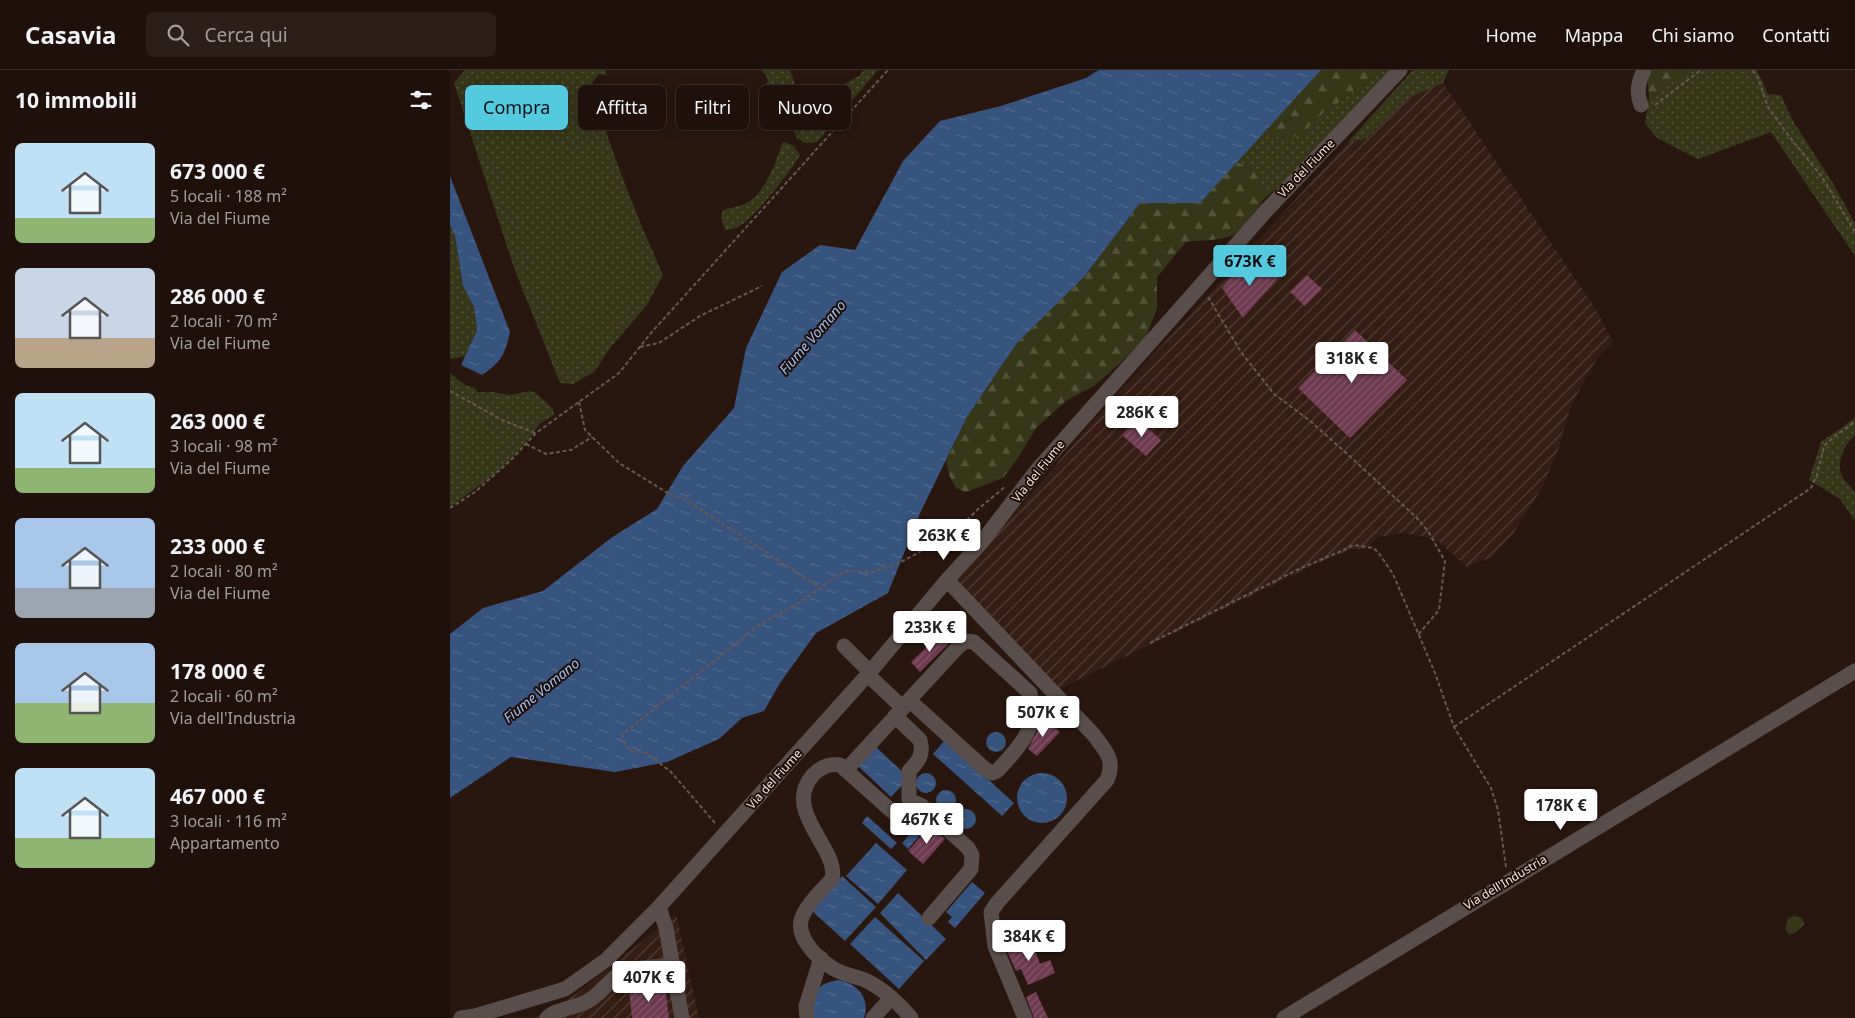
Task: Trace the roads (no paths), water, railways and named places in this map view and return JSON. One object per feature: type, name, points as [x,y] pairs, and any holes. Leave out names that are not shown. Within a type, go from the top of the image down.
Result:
[{"type":"street","name":"Via del Fiume","points":[[461,1018],[475,1016],[565,989],[606,960],[659,906],[869,674],[947,580],[981,543],[1037,470],[1264,213],[1400,70]]},
{"type":"street","points":[[1641,105],[1638,96],[1638,83],[1644,70]]},
{"type":"street","points":[[947,580],[1093,734],[1106,751],[1110,761],[1111,772],[1107,780],[991,912],[995,946],[1025,1018]]},
{"type":"street","points":[[844,646],[902,708],[985,769],[992,772],[997,771],[1022,744],[1029,729],[1032,700],[1030,693],[974,642],[966,641],[959,646],[902,708],[846,770]]},
{"type":"street","name":"Via dell'Industria","points":[[1284,1018],[1855,671]]},
{"type":"street","points":[[902,708],[921,745],[921,757],[909,770],[909,800],[911,807]]},
{"type":"street","points":[[911,1018],[890,998],[868,982],[832,968],[807,945],[801,934],[800,924],[803,914],[832,879],[833,873],[832,864],[811,827],[805,807],[804,795],[811,778],[824,766],[840,765],[895,814],[901,815],[916,803],[922,806],[968,848],[972,855],[971,869],[929,918]]},
{"type":"street","points":[[659,906],[666,928],[682,1018]]},
{"type":"street","points":[[807,1018],[806,1006],[821,958]]},
{"type":"street","points":[[547,1018],[555,1013],[590,1001],[620,974],[628,971],[672,965]]},
{"type":"street","points":[[873,1018],[890,998]]},
{"type":"water","name":"Fiume Vomano","points":[[1099,70],[1321,70],[1200,203],[1140,203],[1084,277],[1017,343],[967,417],[921,511],[888,593],[816,633],[780,683],[764,711],[742,718],[719,739],[667,762],[615,772],[511,757],[450,798],[450,634],[483,608],[543,591],[611,538],[657,509],[683,466],[734,408],[746,348],[782,272],[820,245],[855,250],[903,161],[940,121],[1001,106],[1086,78]]},
{"type":"water","points":[[450,176],[510,332],[506,347],[498,362],[482,375],[461,365],[477,330],[474,307],[463,286],[455,236],[450,225]]},
{"type":"water","points":[[996,732],[1003,735],[1006,742],[1003,749],[996,752],[989,749],[986,742],[989,735]]},
{"type":"water","points":[[945,740],[1014,803],[1002,816],[933,754]]},
{"type":"water","points":[[876,747],[909,778],[891,797],[858,766]]},
{"type":"water","points":[[926,773],[933,776],[936,783],[933,790],[926,793],[919,790],[916,783],[919,776]]},
{"type":"water","points":[[1042,773],[1060,780],[1067,798],[1060,816],[1042,823],[1024,816],[1017,798],[1024,780]]},
{"type":"water","points":[[946,790],[953,793],[956,800],[953,807],[946,810],[939,807],[936,800],[939,793]]},
{"type":"water","points":[[966,809],[973,812],[976,819],[973,826],[966,829],[959,826],[956,819],[959,812]]},
{"type":"water","points":[[867,816],[897,843],[891,849],[862,823]]},
{"type":"water","points":[[922,821],[928,826],[908,849],[902,843]]},
{"type":"water","points":[[876,843],[907,870],[878,904],[846,876]]},
{"type":"water","points":[[842,876],[876,907],[845,941],[811,910]]},
{"type":"water","points":[[972,882],[985,893],[955,928],[948,922],[952,917],[946,912]]},
{"type":"water","points":[[898,893],[946,939],[926,960],[880,913]]},
{"type":"water","points":[[875,917],[924,961],[899,989],[850,944]]},
{"type":"water","points":[[838,980],[851,984],[861,993],[866,1004],[864,1018],[813,1018],[813,1003],[816,992],[824,985]]}]
